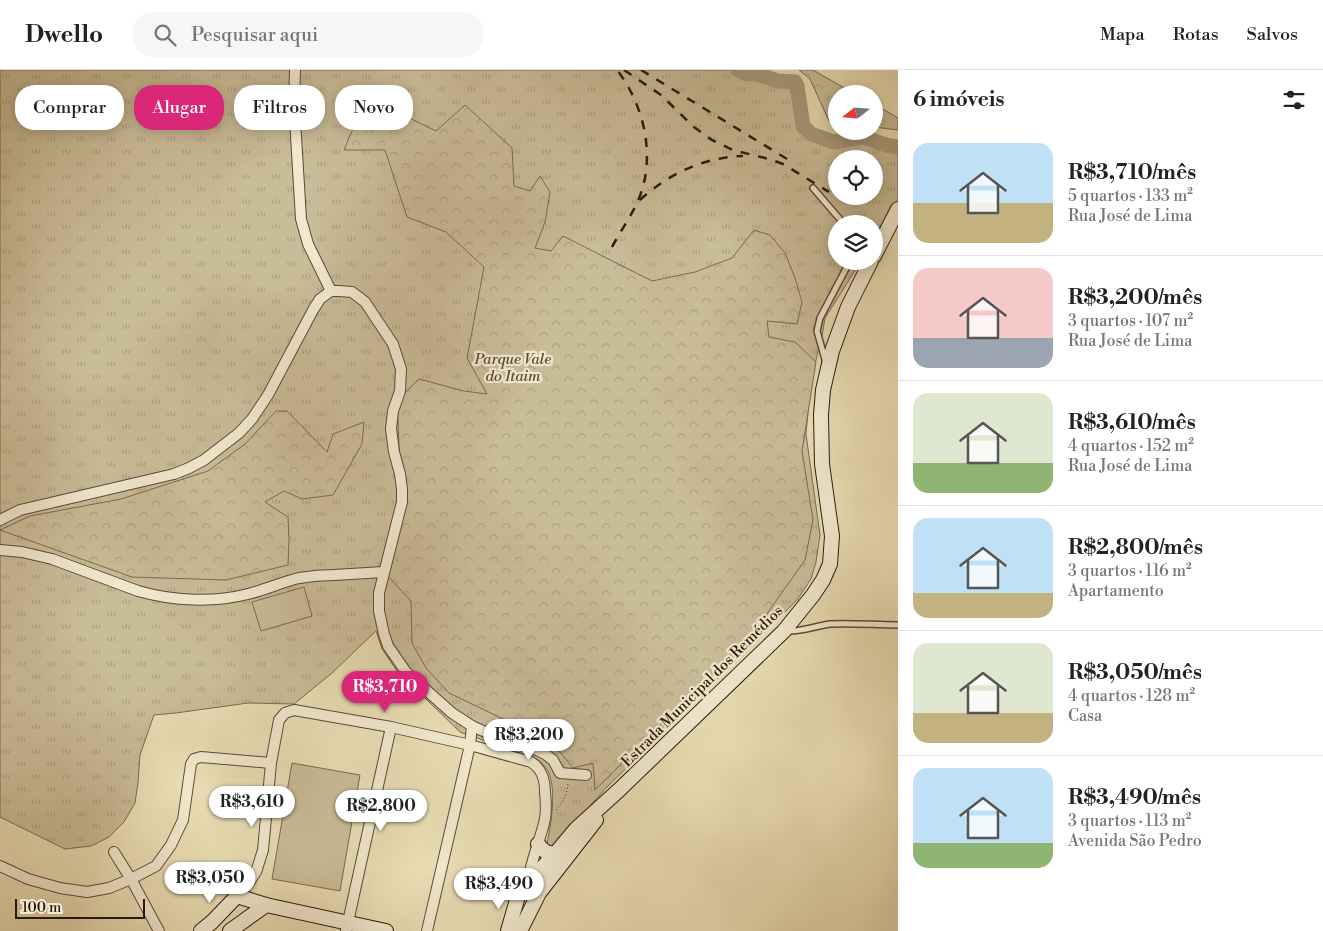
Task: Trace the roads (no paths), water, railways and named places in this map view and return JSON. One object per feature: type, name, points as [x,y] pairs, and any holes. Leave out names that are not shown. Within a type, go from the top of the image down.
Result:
[{"type":"main road","points":[[883,238],[898,209]]},
{"type":"main road","name":"Estrada Municipal dos Remédios","points":[[508,931],[518,896],[576,830],[784,631],[814,595],[823,580],[830,564],[832,536],[822,464],[821,441],[821,415],[827,368],[848,307],[866,270]]},
{"type":"main road","name":"Estrada Municipal dos Remédios","points":[[520,931],[535,900],[619,790]]},
{"type":"main road","points":[[538,844],[547,853],[555,854]]},
{"type":"main road","points":[[528,884],[535,900]]},
{"type":"main road","points":[[201,931],[237,896],[347,927],[386,931]]},
{"type":"main road","points":[[230,931],[266,904]]},
{"type":"street","points":[[295,70],[294,103],[301,219],[308,244],[331,291]]},
{"type":"street","points":[[0,520],[20,510],[174,474],[204,460],[239,433],[252,419],[268,395],[320,299],[331,291],[352,292],[365,302],[393,344],[401,369],[400,391],[393,411],[391,429],[394,452],[400,474],[402,502],[379,593],[379,611],[388,646],[406,672],[452,713],[472,726],[499,738],[545,754],[553,760],[560,773],[586,775]]},
{"type":"street","points":[[0,550],[22,552],[52,559],[150,595],[201,600],[217,600],[249,594],[305,577],[384,572]]},
{"type":"street","points":[[237,896],[256,872],[263,850],[271,763],[279,720],[285,713],[294,710],[391,727],[470,745],[531,762],[540,770],[543,776],[546,813],[529,870],[528,884]]},
{"type":"street","points":[[427,931],[470,745],[472,726]]},
{"type":"street","points":[[347,927],[391,727]]},
{"type":"street","points":[[0,866],[28,879],[60,888],[86,892],[110,888],[131,880],[156,866],[171,845],[183,820],[191,764],[194,759],[201,757],[271,763]]},
{"type":"street","points":[[114,852],[159,931]]},
{"type":"lane","points":[[812,188],[836,215]]},
{"type":"lane","points":[[827,368],[817,331],[820,318],[845,270]]},
{"type":"lane","points":[[784,631],[794,632],[830,624],[898,625]]},
{"type":"waterway","points":[[738,70],[778,81],[795,82],[803,126],[811,134],[834,142],[863,137],[898,147]]},
{"type":"railway","points":[[612,247],[637,203],[643,186],[647,152],[645,134],[635,100],[617,70]]},
{"type":"railway","points":[[624,70],[661,95],[694,127],[712,140],[733,150],[783,164],[828,191]]},
{"type":"railway","points":[[641,70],[792,162]]},
{"type":"railway","points":[[640,200],[662,182],[687,169],[714,160],[743,156]]},
{"type":"park label","name":"Parque Vale do Itaim","points":[[513,368]]}]
